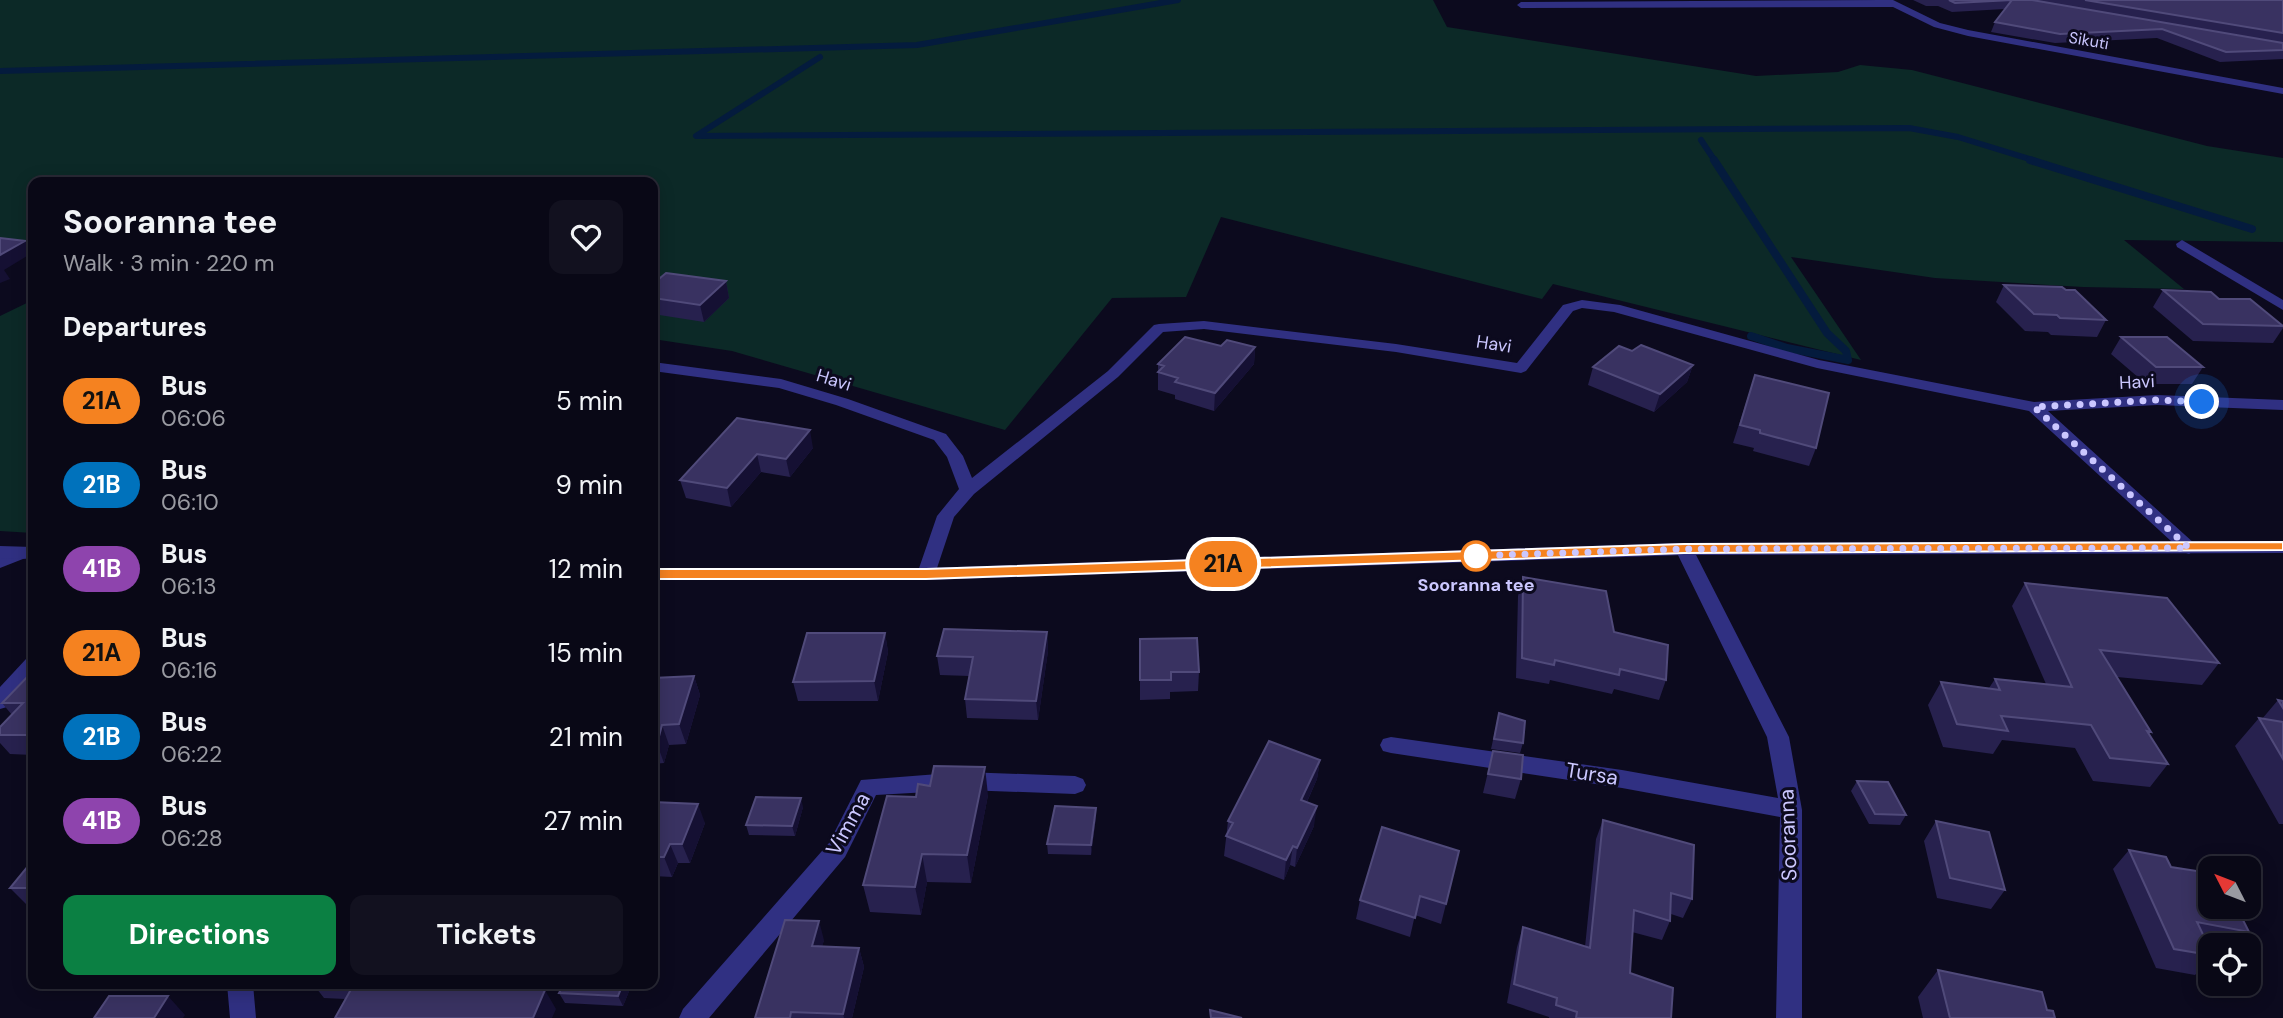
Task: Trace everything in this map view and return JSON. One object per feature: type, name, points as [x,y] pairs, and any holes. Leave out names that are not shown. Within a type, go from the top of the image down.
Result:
[{"type":"street","name":"Sikuti","points":[[1521,5],[1890,2],[1937,24],[1968,33],[2283,91]]},
{"type":"street","points":[[2182,244],[2283,306]]},
{"type":"street","name":"Havi","points":[[926,574],[946,516],[968,490],[1113,374],[1159,328],[1204,325],[1396,348],[1521,368],[1568,308],[1582,304],[1615,308],[1817,364],[2034,407],[2157,400],[2283,405]]},
{"type":"street","name":"Havi","points":[[658,368],[781,384],[842,402],[940,438],[955,456],[968,490]]},
{"type":"street","points":[[2034,407],[2189,548]]},
{"type":"street","points":[[658,574],[926,574],[1684,549],[2283,547]]},
{"type":"street","name":"Sooranna","points":[[1684,549],[1778,737],[1791,810],[1789,1018]]},
{"type":"street","points":[[0,552],[28,553]]},
{"type":"street","points":[[0,562],[28,553]]},
{"type":"street","points":[[0,701],[28,670]]},
{"type":"street","name":"Tursa","points":[[1391,745],[1622,779],[1791,810]]},
{"type":"street","name":"Vimma","points":[[692,1018],[837,850],[869,786],[964,781],[1075,785]]},
{"type":"street","points":[[240,989],[243,1018]]},
{"type":"green space","points":[[0,0],[1433,0],[1447,27],[1756,76],[1838,72],[1860,65],[1912,70],[2207,146],[2283,158],[2283,242],[2124,240],[2184,289],[2083,287],[1935,278],[1791,257],[1861,360],[1553,284],[1542,299],[1221,217],[1186,297],[1112,298],[1005,430],[732,351],[658,340],[658,177],[28,177],[28,243],[0,241]]},
{"type":"green space","points":[[28,302],[28,533],[0,531],[0,316]]},
{"type":"building","points":[[1949,0],[2012,0],[1955,3]]},
{"type":"building","points":[[2012,0],[2032,0],[2283,43],[2283,50],[2226,52],[2162,29],[2060,34],[1995,22]]},
{"type":"building","points":[[2085,0],[2283,0],[2283,33]]},
{"type":"building","points":[[0,238],[25,241],[0,255]]},
{"type":"building","points":[[666,273],[726,281],[700,305],[658,299],[658,280]]},
{"type":"building","points":[[2004,285],[2075,290],[2106,320],[2034,314]]},
{"type":"building","points":[[2163,290],[2211,292],[2219,299],[2250,299],[2283,326],[2203,324]]},
{"type":"building","points":[[1185,337],[1221,346],[1227,340],[1255,347],[1215,393],[1175,382],[1178,378],[1158,372],[1164,366],[1158,364]]},
{"type":"building","points":[[2121,337],[2167,337],[2203,367],[2156,367]]},
{"type":"building","points":[[1641,345],[1693,365],[1660,394],[1593,367],[1619,346],[1632,351]]},
{"type":"building","points":[[1755,375],[1829,393],[1816,448],[1740,425]]},
{"type":"building","points":[[737,418],[810,430],[786,459],[757,454],[727,488],[680,480]]},
{"type":"building","points":[[1523,577],[1606,591],[1614,632],[1668,645],[1666,680],[1620,669],[1619,675],[1555,660],[1554,665],[1522,658]]},
{"type":"building","points":[[2025,583],[2167,598],[2219,663],[2100,650],[2168,764],[2110,758],[2091,725],[2001,716],[2008,731],[1957,724],[1941,682],[2000,690],[1995,679],[2072,687]]},
{"type":"building","points":[[944,629],[1047,632],[1036,701],[965,699],[973,657],[937,656]]},
{"type":"building","points":[[807,633],[885,633],[874,681],[793,682]]},
{"type":"building","points":[[1197,638],[1199,672],[1171,672],[1171,680],[1140,680],[1140,639]]},
{"type":"building","points":[[28,676],[28,735],[0,735],[0,727],[23,703],[2,703]]},
{"type":"building","points":[[694,676],[679,724],[662,725],[658,740],[658,678]]},
{"type":"building","points":[[1499,713],[1525,721],[1523,743],[1494,739]]},
{"type":"building","points":[[2259,718],[2283,722],[2283,759]]},
{"type":"building","points":[[1269,741],[1320,760],[1301,800],[1317,806],[1297,848],[1293,846],[1286,860],[1226,836],[1233,823],[1228,821]]},
{"type":"building","points":[[1493,751],[1523,755],[1521,779],[1488,774]]},
{"type":"building","points":[[934,766],[985,767],[967,855],[922,854],[915,887],[863,885],[887,796],[916,797],[918,784],[930,786]]},
{"type":"building","points":[[1857,781],[1888,782],[1906,815],[1875,814]]},
{"type":"building","points":[[756,797],[801,798],[792,826],[746,825]]},
{"type":"building","points":[[658,802],[698,804],[682,844],[670,844],[664,857],[658,857]]},
{"type":"building","points":[[1055,806],[1096,808],[1091,845],[1047,844]]},
{"type":"building","points":[[1603,820],[1694,845],[1692,899],[1671,893],[1670,921],[1634,910],[1630,973],[1673,988],[1671,1018],[1576,1018],[1577,1012],[1556,1005],[1557,998],[1514,984],[1523,927],[1590,948]]},
{"type":"building","points":[[1936,821],[1989,832],[2005,890],[1950,878]]},
{"type":"building","points":[[1382,827],[1459,851],[1446,904],[1420,896],[1415,918],[1360,900]]},
{"type":"building","points":[[2129,850],[2166,857],[2171,867],[2198,871],[2198,919],[2242,919],[2249,932],[2197,922],[2202,933],[2198,933],[2198,953],[2174,949]]},
{"type":"building","points":[[28,866],[28,888],[10,888]]},
{"type":"building","points":[[785,920],[819,921],[812,946],[859,948],[843,1014],[791,1012],[790,1018],[755,1018]]},
{"type":"building","points":[[1938,970],[2042,992],[2047,1010],[2053,1011],[2055,1018],[1950,1018]]},
{"type":"building","points":[[351,989],[545,990],[533,1018],[335,1018]]},
{"type":"building","points":[[561,989],[621,989],[618,996],[559,993]]},
{"type":"building","points":[[109,996],[168,996],[154,1018],[94,1018]]},
{"type":"building","points":[[1210,1010],[1242,1018],[1211,1018]]},
{"type":"waterway","points":[[0,71],[917,45],[1178,0]]},
{"type":"waterway","points":[[820,57],[696,136],[1909,128],[1958,137],[2036,161]]},
{"type":"waterway","points":[[1701,140],[1715,161]]},
{"type":"waterway","points":[[1714,160],[1827,333],[1846,351],[1848,360],[1787,348],[1751,336]]},
{"type":"waterway","points":[[2030,160],[2252,229]]},
{"type":"bus line","name":"21A","points":[[658,574],[926,574],[1684,549],[2283,547]]},
{"type":"place","name":"Sooranna tee","points":[[1476,556]]},
{"type":"route","points":[[1476,556],[1469,556],[1684,549],[2189,548],[2034,407],[2157,400],[2202,402]]}]
